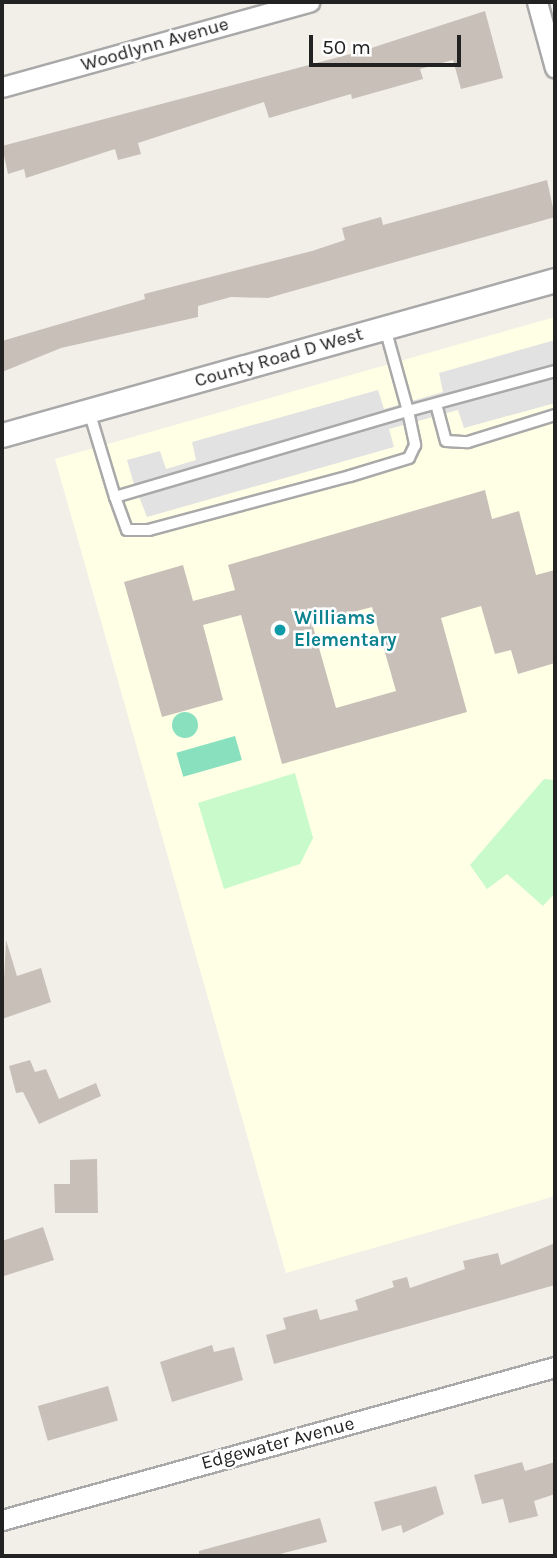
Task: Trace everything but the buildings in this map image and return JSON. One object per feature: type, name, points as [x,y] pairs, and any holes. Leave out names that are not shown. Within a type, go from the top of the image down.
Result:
[{"type":"street","name":"Woodlynn Avenue","points":[[2,88],[309,2]]},
{"type":"street","points":[[537,2],[555,68]]},
{"type":"street","name":"County Road D West","points":[[2,435],[555,280]]},
{"type":"street","name":"Edgewater Avenue","points":[[2,1520],[555,1367]]},
{"type":"lane","points":[[89,410],[127,530],[149,530],[351,476],[409,458],[415,445],[385,328]]},
{"type":"lane","points":[[115,497],[555,371]]},
{"type":"lane","points":[[436,404],[446,441],[468,442],[555,415]]},
{"type":"shaded area","points":[[555,317],[555,1196],[286,1273],[55,459]]},
{"type":"shaded area","points":[[555,340],[555,403],[464,428],[458,410],[389,429],[394,447],[147,517],[133,481],[127,460],[160,451],[166,469],[196,460],[192,442],[378,390],[384,409],[443,392],[439,373]]},
{"type":"green space","points":[[185,712],[194,716],[198,725],[194,734],[185,738],[176,734],[172,725],[176,716]]},
{"type":"green space","points":[[235,736],[242,760],[183,777],[176,753]]},
{"type":"green space","points":[[295,773],[313,838],[300,864],[224,889],[198,803]]},
{"type":"green space","points":[[544,779],[555,780],[555,893],[543,906],[507,874],[487,889],[470,865]]},
{"type":"place","name":"Williams Elementary","points":[[280,630]]}]
